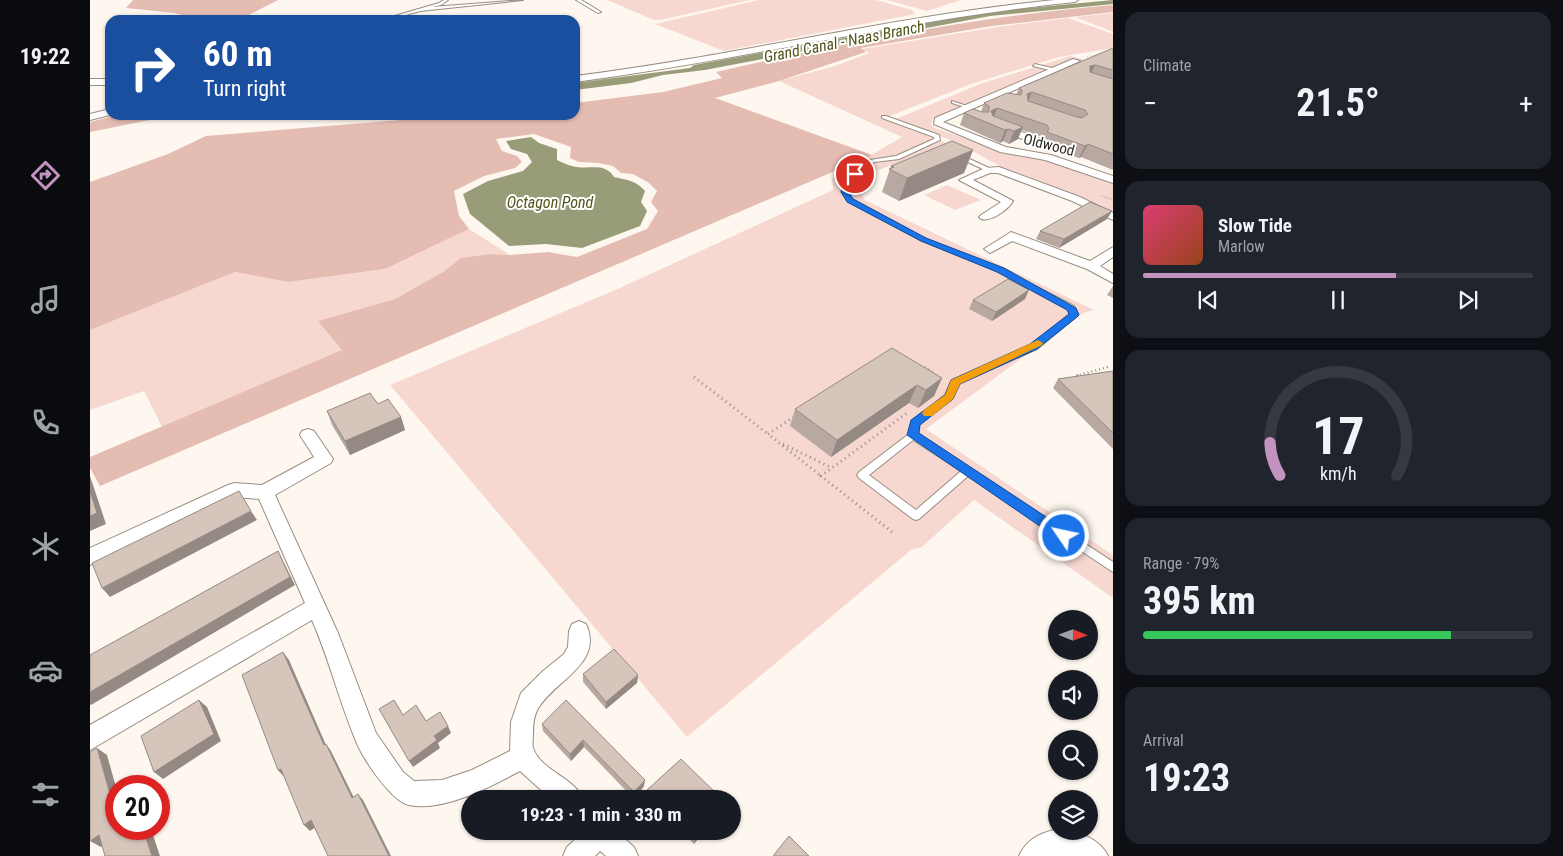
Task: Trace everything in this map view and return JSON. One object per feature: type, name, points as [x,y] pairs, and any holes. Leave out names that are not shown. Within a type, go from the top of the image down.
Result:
[{"type":"street","points":[[580,78],[670,66],[959,14],[1075,0]]},
{"type":"street","points":[[957,112],[1078,60]]},
{"type":"street","points":[[1054,70],[1068,74]]},
{"type":"street","points":[[90,82],[105,82]]},
{"type":"street","points":[[992,97],[1006,102]]},
{"type":"street","points":[[957,112],[972,118]]},
{"type":"street","name":"Oldwood","points":[[957,112],[938,120],[940,124],[1004,150],[1047,157],[1113,180]]},
{"type":"street","points":[[90,118],[105,114]]},
{"type":"street","points":[[992,125],[1037,141]]},
{"type":"street","points":[[985,217],[1005,205],[1007,201],[964,180],[989,170],[999,170],[1076,199],[1113,217]]},
{"type":"street","points":[[990,249],[1011,236],[1091,266],[1113,279]]},
{"type":"street","points":[[1091,266],[1113,251]]},
{"type":"street","points":[[90,557],[234,490],[265,492],[325,459],[308,435]]},
{"type":"street","points":[[265,492],[328,633],[366,740],[395,780],[409,793],[442,792],[476,781],[525,756]]},
{"type":"street","points":[[90,738],[317,607]]},
{"type":"street","points":[[560,790],[530,766],[521,749],[522,722],[529,701],[572,660],[579,648],[579,631]]},
{"type":"street","points":[[576,856],[592,840]]},
{"type":"street","points":[[607,840],[625,856]]},
{"type":"street","points":[[1032,856],[1037,849],[1046,844],[1056,842],[1080,847],[1094,856]]},
{"type":"lane","points":[[400,15],[440,4],[446,0]]},
{"type":"lane","points":[[416,10],[521,0]]},
{"type":"lane","points":[[578,0],[600,12]]},
{"type":"lane","points":[[1035,65],[1054,70]]},
{"type":"lane","points":[[954,102],[968,107]]},
{"type":"lane","points":[[884,117],[936,136],[937,140],[897,158],[872,162],[846,183],[845,192],[850,200],[924,240],[1000,270],[1071,308],[1074,315],[1034,346],[955,382],[949,397],[915,423],[913,435],[862,475],[916,516],[967,471]]},
{"type":"lane","points":[[959,156],[989,170]]},
{"type":"lane","points":[[913,435],[1113,568]]},
{"type":"path","points":[[1078,60],[1108,52]]},
{"type":"path","points":[[925,367],[934,373],[930,380],[953,388]]},
{"type":"path","points":[[1082,384],[1076,376],[1108,367]]},
{"type":"path","points":[[694,377],[821,476]]},
{"type":"path","points":[[768,434],[800,414]]},
{"type":"path","points":[[776,441],[832,468]]},
{"type":"shaded area","points":[[133,0],[278,0],[249,15],[182,15],[126,8]]},
{"type":"shaded area","points":[[607,0],[750,0],[654,20]]},
{"type":"shaded area","points":[[759,0],[876,0],[912,10],[915,14],[724,51],[655,24]]},
{"type":"shaded area","points":[[887,0],[961,0],[927,11]]},
{"type":"shaded area","points":[[1113,5],[1113,12],[992,26],[861,48],[866,52],[779,81],[715,98],[872,155],[100,486],[90,468],[90,457],[342,350],[318,321],[395,299],[443,272],[461,258],[489,254],[510,255],[548,252],[577,257],[647,229],[658,211],[651,202],[657,191],[649,183],[633,174],[621,173],[613,166],[579,162],[570,158],[571,147],[534,134],[496,139],[502,151],[517,156],[522,162],[515,168],[484,176],[454,191],[459,216],[469,229],[385,269],[288,282],[235,272],[90,330],[90,182],[168,154],[206,136],[401,120],[580,120],[580,102],[663,92],[722,78],[716,72],[814,50],[913,31]]},
{"type":"shaded area","points":[[1113,13],[1113,32],[1075,17]]},
{"type":"shaded area","points":[[1068,18],[1113,34],[1113,48],[1059,57],[971,84],[882,119],[949,144],[868,174],[858,180],[856,186],[865,200],[1094,310],[1083,313],[926,429],[1113,555],[1113,598],[974,500],[922,547],[911,550],[687,737],[390,385],[620,288],[833,190],[832,179],[840,171],[902,137],[779,81],[835,66],[869,53],[862,49],[997,27]]},
{"type":"shaded area","points":[[1070,56],[1089,61],[1069,61],[948,112],[933,119],[931,124],[935,128],[1003,151],[1047,160],[1113,184],[1113,213],[1003,168],[958,143],[896,119],[980,84]]},
{"type":"shaded area","points":[[105,118],[105,120],[150,120],[90,132],[90,122]]},
{"type":"shaded area","points":[[947,185],[981,200],[955,210],[924,195]]},
{"type":"shaded area","points":[[469,229],[510,255],[489,254],[461,258],[443,272],[395,299],[319,321],[343,350],[162,427],[144,391],[90,410],[90,330],[235,272],[288,282],[385,269]]},
{"type":"water","name":"Grand Canal - Naas Branch","points":[[1113,0],[1113,4],[990,16],[705,70],[663,75],[631,83],[580,89],[580,82],[690,68],[694,65],[987,12]]},
{"type":"water","name":"Octagon Pond","points":[[531,137],[539,143],[557,149],[557,160],[568,165],[605,169],[614,177],[631,181],[641,187],[645,191],[641,202],[647,211],[640,226],[582,248],[546,244],[509,246],[470,214],[463,194],[488,181],[523,171],[532,162],[527,154],[511,149],[506,141]]},
{"type":"building","points":[[1113,48],[1113,70],[1095,65],[1090,66],[1090,72],[1113,79],[1113,154],[1088,144],[1085,146],[1047,132],[1049,129],[1047,125],[997,108],[991,111],[993,116],[1023,127],[1014,131],[1005,130],[964,113],[973,109],[989,112],[989,106],[984,103],[1007,93],[1021,95],[1022,90],[1019,88]],"holes":[[[1032,92],[1085,110],[1088,114],[1082,118],[1077,117],[1028,101],[1027,94]]]},
{"type":"building","points":[[952,141],[973,150],[907,178],[889,169],[894,167],[891,166]]},
{"type":"building","points":[[1090,202],[1112,211],[1064,239],[1040,231]]},
{"type":"building","points":[[1008,279],[1029,290],[996,312],[973,300]]},
{"type":"building","points":[[892,348],[942,378],[926,390],[917,385],[837,440],[795,409]]},
{"type":"building","points":[[1113,371],[1113,433],[1058,379]]},
{"type":"building","points":[[370,393],[378,404],[388,399],[401,417],[345,441],[327,411]]},
{"type":"building","points":[[90,491],[97,513],[90,516]]},
{"type":"building","points":[[239,491],[251,511],[102,588],[92,563]]},
{"type":"building","points":[[278,551],[290,577],[90,692],[90,655]]},
{"type":"building","points":[[614,649],[638,675],[606,702],[583,674]]},
{"type":"building","points":[[283,652],[324,745],[326,744],[352,798],[358,794],[389,856],[328,856],[311,820],[304,825],[281,769],[278,770],[242,675]]},
{"type":"building","points":[[199,700],[214,734],[154,772],[141,736]]},
{"type":"building","points":[[394,700],[403,715],[416,705],[426,721],[440,712],[448,726],[434,736],[437,740],[409,761],[379,709]]},
{"type":"building","points":[[566,700],[645,780],[636,790],[632,790],[583,740],[570,754],[542,724]]},
{"type":"building","points":[[97,748],[105,776],[105,840],[147,840],[152,856],[105,856],[99,835],[90,841],[90,752]]},
{"type":"building","points":[[681,759],[713,790],[647,790]]},
{"type":"building","points":[[789,836],[809,856],[773,856]]},
{"type":"slow traffic","points":[[928,413],[949,397],[955,382],[1038,343]]},
{"type":"route","points":[[855,174],[846,183],[845,192],[850,200],[924,240],[1000,270],[1071,308],[1074,315],[1034,346],[955,382],[949,397],[915,423],[913,435],[1064,536]]}]
